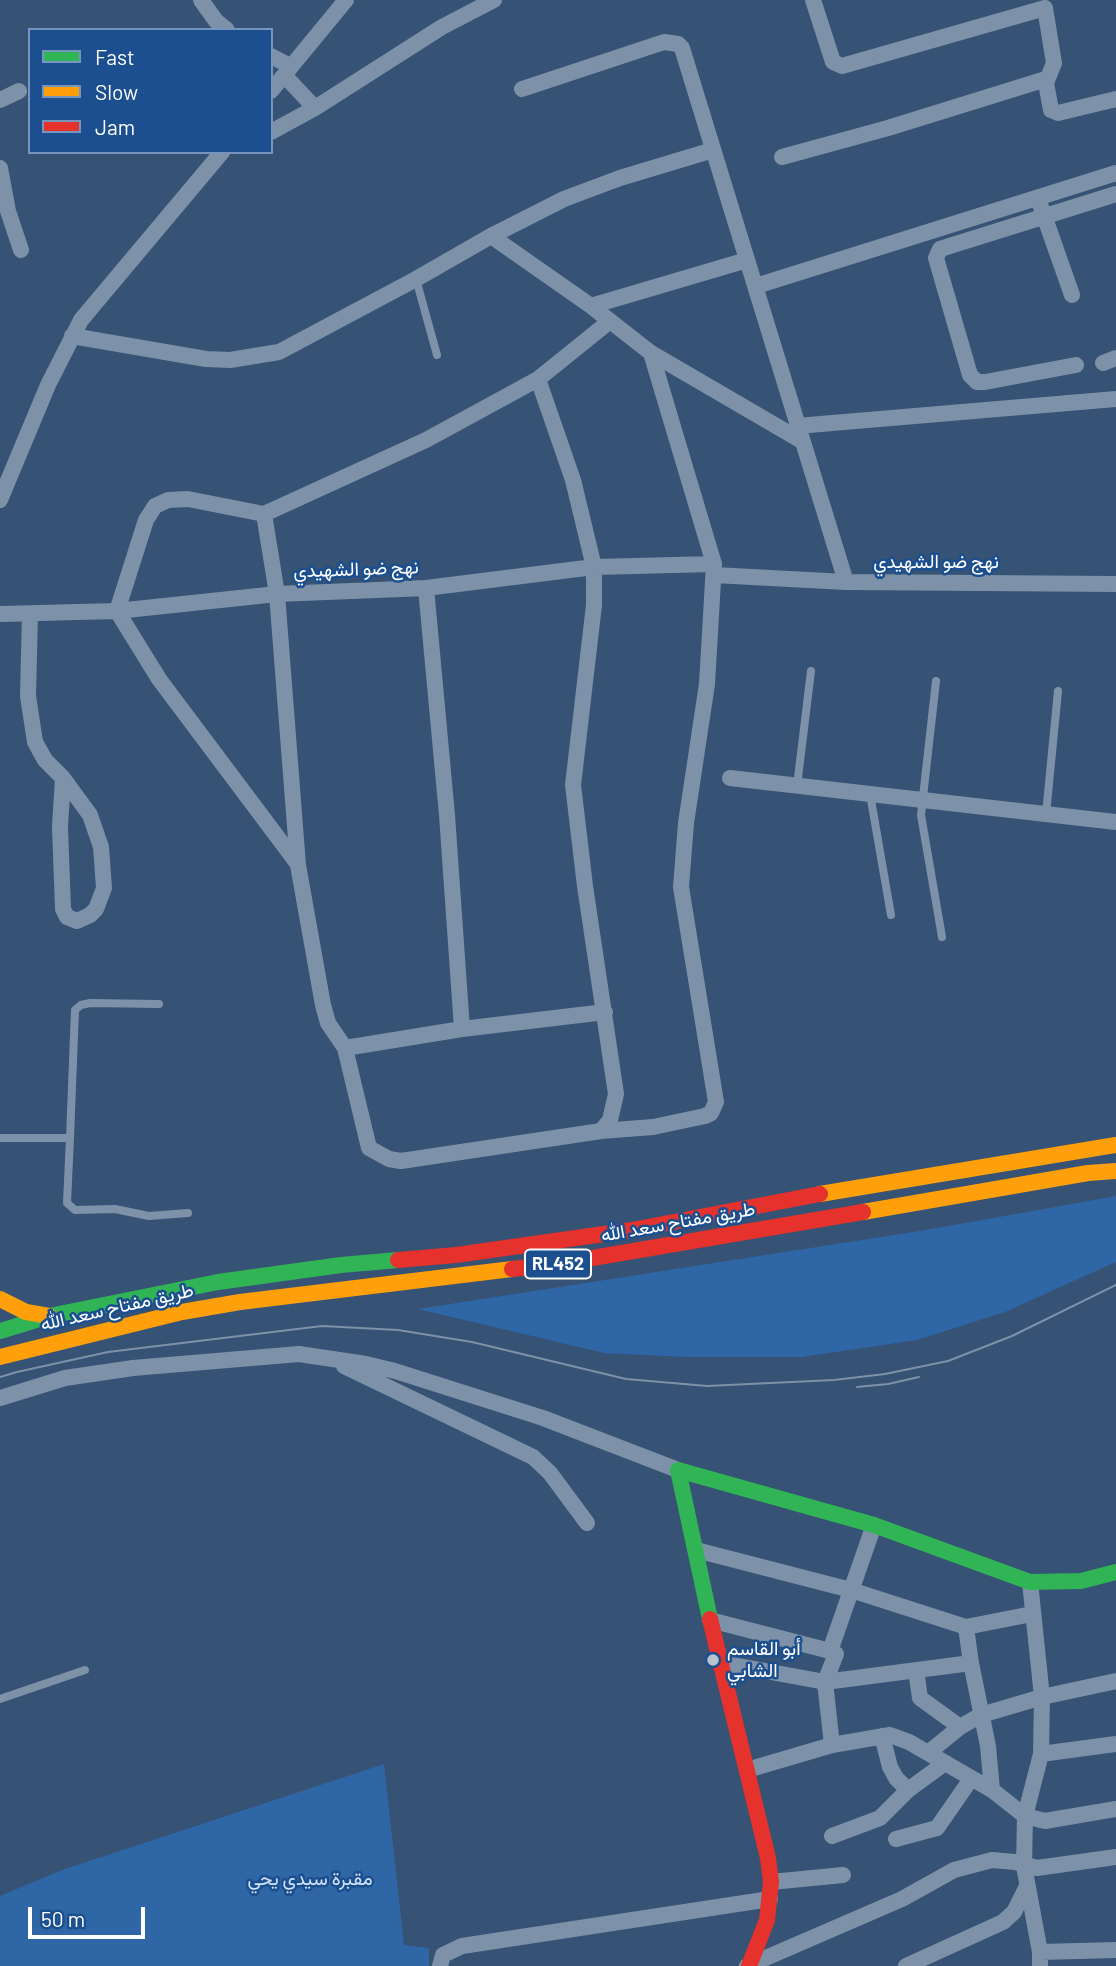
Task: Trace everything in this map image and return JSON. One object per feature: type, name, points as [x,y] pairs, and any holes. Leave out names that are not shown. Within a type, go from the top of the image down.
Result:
[{"type":"main road","name":"طريق مفتاح سعد الله","points":[[0,1331],[49,1317],[218,1282],[341,1265],[456,1255],[632,1230],[808,1196],[1116,1145]]},
{"type":"main road","name":"طريق مفتاح سعد الله","points":[[0,1357],[182,1312],[229,1304],[557,1264],[1074,1175],[1116,1171]]},
{"type":"main road","points":[[0,1299],[26,1312],[49,1317]]},
{"type":"main road","points":[[748,1966],[767,1920],[771,1891],[768,1858],[710,1620],[678,1469],[874,1525],[1030,1582],[1081,1581],[1116,1572]]},
{"type":"street","points":[[201,0],[225,28]]},
{"type":"street","points":[[273,88],[346,0]]},
{"type":"street","points":[[273,131],[315,108],[442,27],[494,0]]},
{"type":"street","points":[[813,0],[833,62],[842,66],[1045,4],[1054,63],[1045,87],[1054,112],[1116,99]]},
{"type":"street","points":[[523,89],[664,42],[678,44],[682,48],[846,582]]},
{"type":"street","points":[[273,58],[287,71],[315,108]]},
{"type":"street","points":[[782,157],[888,128],[1046,79]]},
{"type":"street","points":[[0,100],[19,91]]},
{"type":"street","points":[[72,336],[206,359],[255,357],[279,352],[564,199],[713,150]]},
{"type":"street","points":[[0,499],[81,320],[221,154]]},
{"type":"street","points":[[212,166],[233,154]]},
{"type":"street","points":[[0,168],[21,250]]},
{"type":"street","points":[[756,286],[1116,173]]},
{"type":"street","points":[[1076,365],[977,382],[970,375],[936,258],[940,249],[1116,194]]},
{"type":"street","points":[[1039,197],[1072,295]]},
{"type":"street","points":[[491,236],[591,306],[650,353],[799,433],[1116,399]]},
{"type":"street","points":[[591,306],[747,260]]},
{"type":"street","points":[[298,865],[159,679],[117,611],[146,520],[155,506],[168,500],[188,499],[264,514],[426,440],[538,379],[610,321]]},
{"type":"street","points":[[264,514],[277,594],[298,865],[323,1005],[328,1023],[345,1048],[369,1149],[389,1159],[401,1161],[601,1131],[653,1127],[705,1116],[711,1113],[716,1102],[681,887],[686,823],[707,684],[714,569],[650,353]]},
{"type":"street","points":[[538,379],[573,480],[594,567],[594,605],[573,785],[616,1094],[610,1120],[601,1131]]},
{"type":"street","name":"نهج ضو الشهيدي","points":[[0,614],[117,611],[277,594],[426,587],[594,567],[714,569],[846,582],[1116,584]]},
{"type":"street","points":[[426,587],[447,815],[462,1029]]},
{"type":"street","points":[[30,614],[27,667],[30,721],[35,742],[45,760],[63,778],[90,815],[101,847],[104,888],[90,915],[77,921],[68,917],[63,909],[60,827],[63,778]]},
{"type":"street","points":[[730,778],[1116,822]]},
{"type":"street","points":[[345,1048],[462,1029],[605,1012]]},
{"type":"street","points":[[0,1398],[65,1378],[134,1368],[299,1354],[386,1369],[543,1418],[678,1469]]},
{"type":"street","points":[[323,1357],[533,1457],[550,1472],[587,1523]]},
{"type":"street","points":[[831,1651],[874,1525]]},
{"type":"street","points":[[696,1550],[851,1590],[966,1627],[1032,1614]]},
{"type":"street","points":[[1030,1582],[1042,1697],[1041,1754],[1025,1816],[1024,1866],[1040,1959],[1116,1950]]},
{"type":"street","points":[[710,1620],[836,1654],[825,1682],[832,1745]]},
{"type":"street","points":[[966,1627],[988,1746],[992,1790]]},
{"type":"street","points":[[722,1663],[825,1682],[971,1662]]},
{"type":"street","points":[[916,1670],[920,1698],[960,1727]]},
{"type":"street","points":[[928,1753],[960,1727],[981,1715],[1042,1697],[1116,1681]]},
{"type":"street","points":[[747,1770],[832,1745],[882,1736],[896,1737],[992,1790],[1025,1816],[1045,1821],[1116,1809]]},
{"type":"street","points":[[882,1736],[890,1767],[908,1790]]},
{"type":"street","points":[[1041,1754],[1116,1744]]},
{"type":"street","points":[[832,1836],[880,1818],[908,1790],[945,1763]]},
{"type":"street","points":[[895,1839],[937,1828],[971,1779]]},
{"type":"street","points":[[748,1966],[902,1899],[954,1870],[992,1860],[1037,1868],[1116,1857]]},
{"type":"street","points":[[440,1966],[443,1955],[462,1946],[771,1891],[843,1875]]},
{"type":"street","points":[[906,1966],[1003,1922],[1014,1912],[1027,1886]]},
{"type":"lane","points":[[416,279],[437,355]]},
{"type":"lane","points":[[796,786],[811,671]]},
{"type":"lane","points":[[936,681],[922,815],[942,937]]},
{"type":"lane","points":[[1046,814],[1058,691]]},
{"type":"lane","points":[[870,794],[891,915]]},
{"type":"lane","points":[[159,1004],[90,1003],[75,1010],[67,1203],[69,1208],[75,1210],[115,1209],[149,1216],[188,1213]]},
{"type":"lane","points":[[0,1138],[70,1138]]},
{"type":"lane","points":[[0,1699],[85,1670]]},
{"type":"green space","points":[[1116,1196],[1116,1262],[1005,1312],[917,1340],[802,1357],[685,1357],[604,1353],[418,1309],[926,1230]]},
{"type":"green space","name":"مقبرة سيدي يحي","points":[[384,1764],[404,1945],[429,1948],[429,1966],[0,1966],[0,1896],[62,1870]]},
{"type":"tram line","points":[[0,1377],[108,1352],[322,1326],[398,1330],[472,1342],[626,1379],[707,1386],[834,1380],[885,1374],[948,1361],[1012,1336],[1116,1285]]},
{"type":"tram line","points":[[857,1387],[919,1377]]},
{"type":"traffic: fast","points":[[0,1331],[49,1316],[218,1282],[398,1260]]},
{"type":"traffic: fast","points":[[710,1619],[678,1470],[874,1525],[1030,1582],[1081,1581],[1116,1572]]},
{"type":"traffic: slow","points":[[820,1194],[1116,1145]]},
{"type":"traffic: slow","points":[[863,1212],[1088,1173],[1116,1171]]},
{"type":"traffic: slow","points":[[0,1357],[182,1312],[240,1302],[512,1269]]},
{"type":"traffic: slow","points":[[0,1299],[26,1312],[49,1316]]},
{"type":"traffic: jam","points":[[398,1260],[456,1255],[632,1230],[820,1194]]},
{"type":"traffic: jam","points":[[512,1269],[557,1264],[863,1212]]},
{"type":"traffic: jam","points":[[710,1619],[768,1858],[771,1882],[767,1920],[749,1966]]},
{"type":"place","name":"أبو القاسم الشابي","points":[[713,1660]]}]
